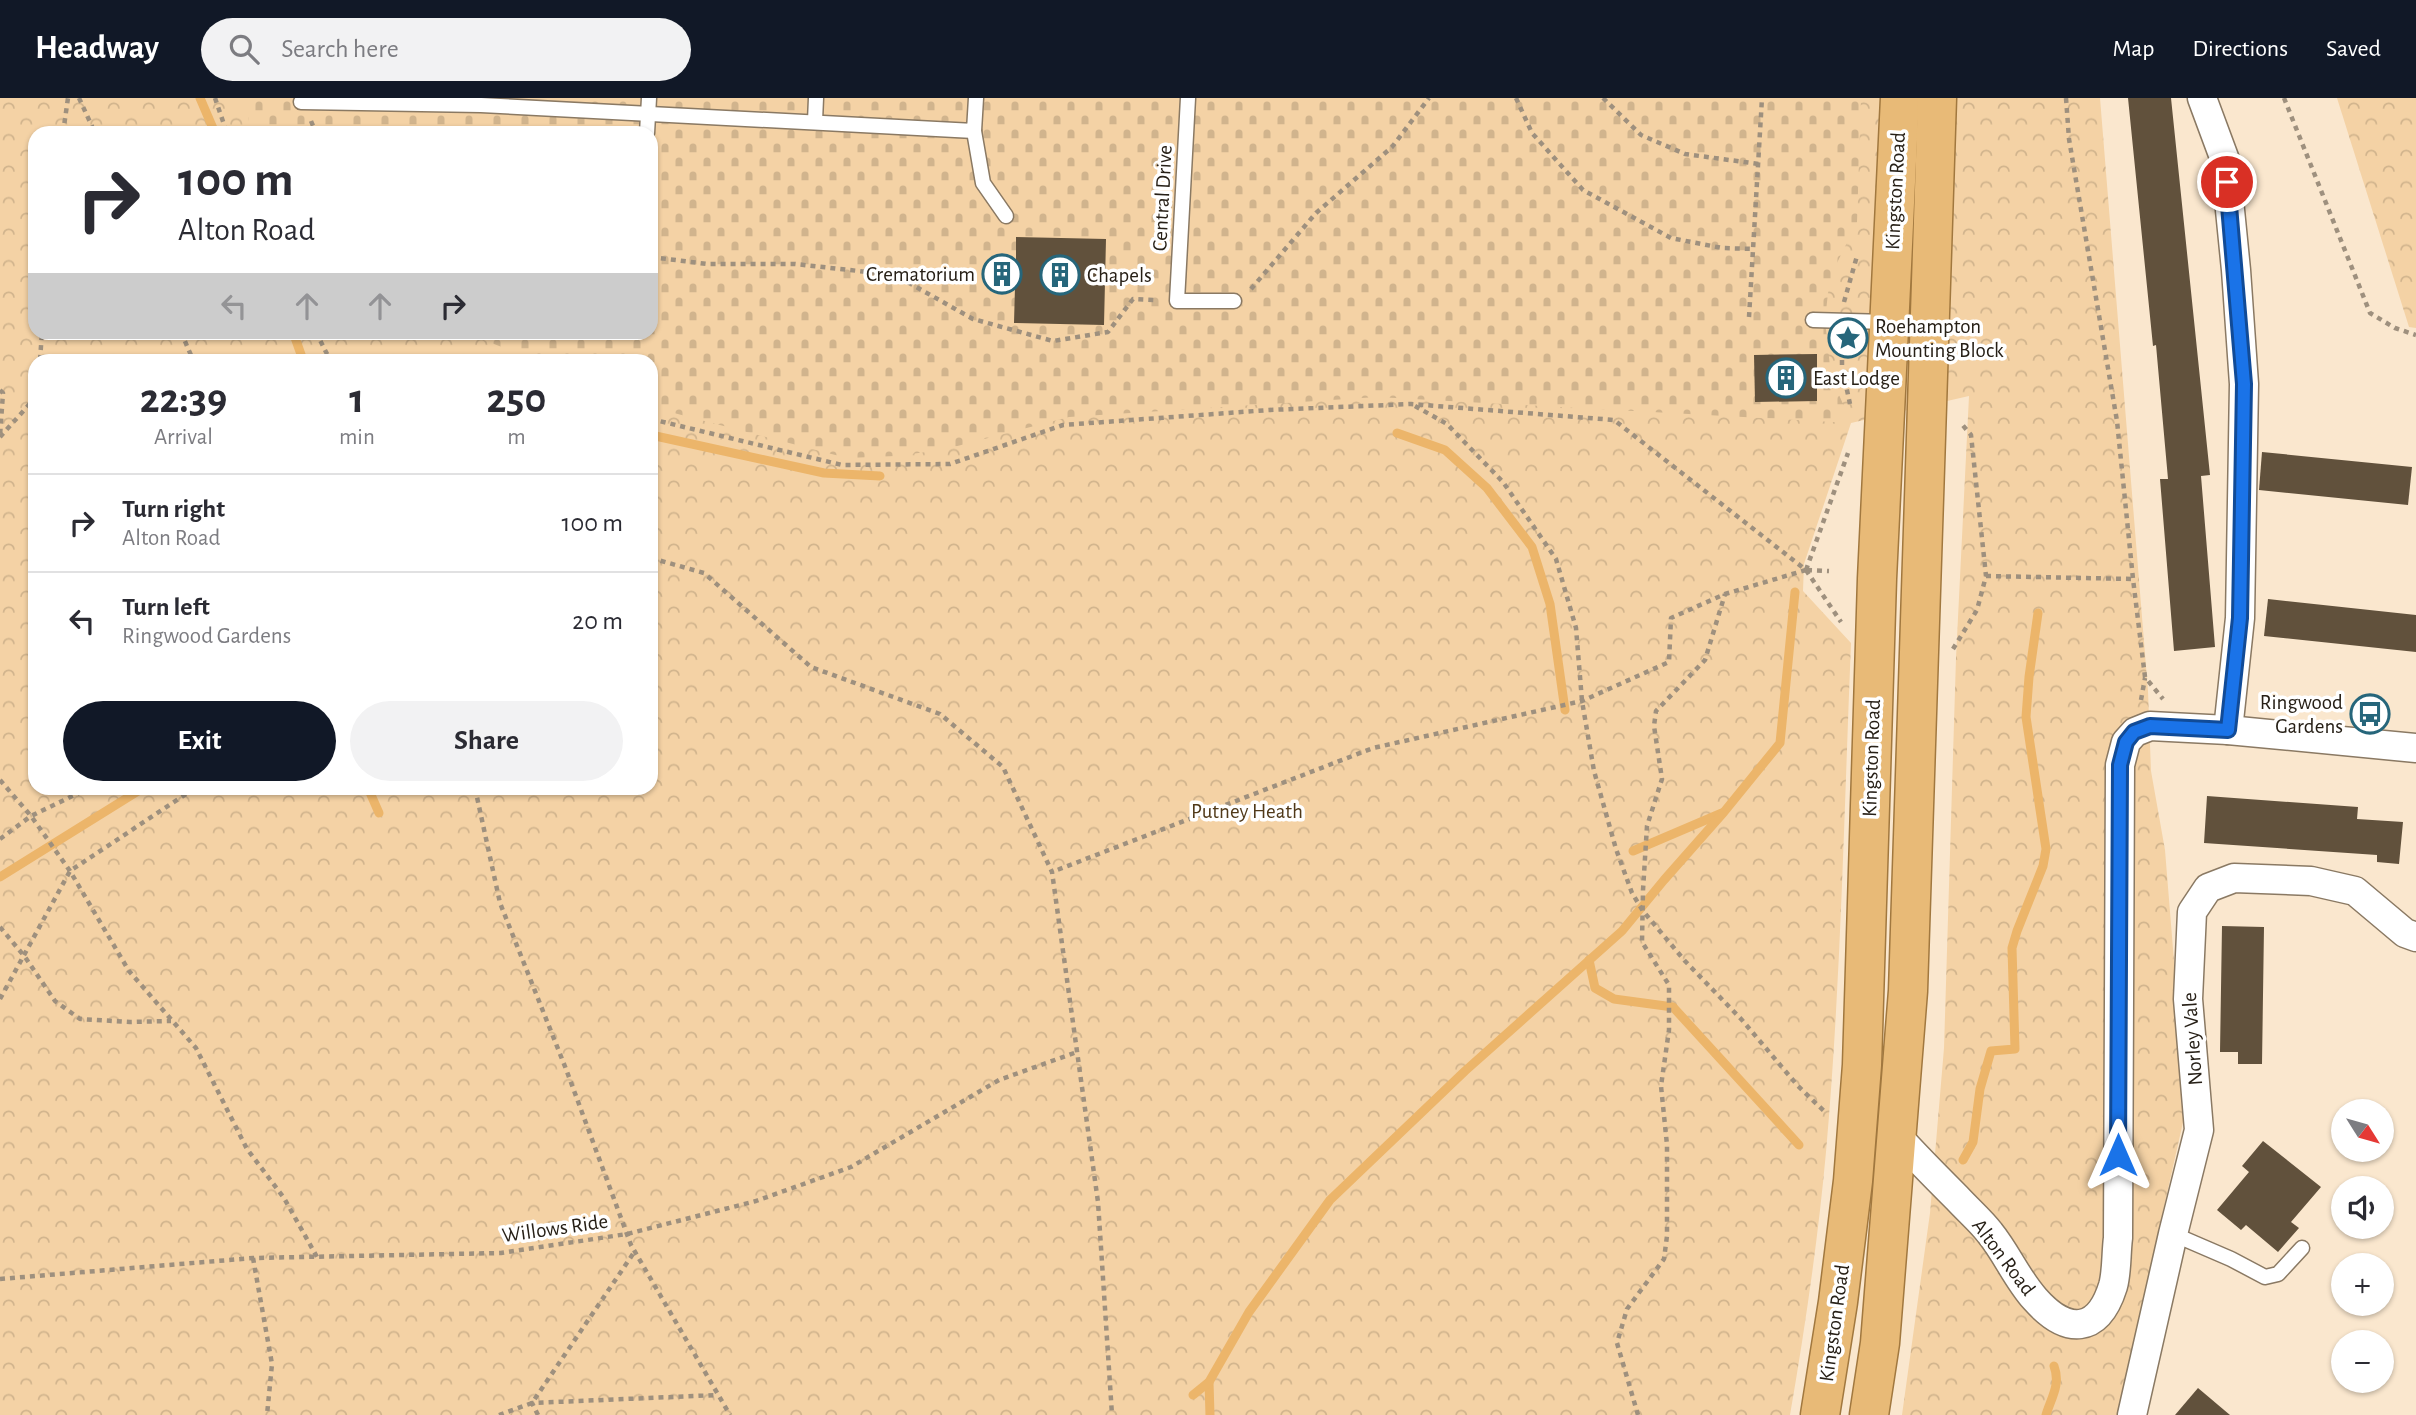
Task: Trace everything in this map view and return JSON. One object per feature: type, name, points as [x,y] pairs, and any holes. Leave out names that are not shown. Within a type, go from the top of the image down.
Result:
[{"type":"highway","name":"Kingston Road","points":[[1820,1415],[1846,1235],[1863,1065],[1877,579],[1900,98]]},
{"type":"highway","name":"Kingston Road","points":[[1870,1415],[1880,1343],[1898,1137],[1908,977],[1937,98]]},
{"type":"street","points":[[2202,98],[2225,160],[2244,384],[2240,618],[2228,730]]},
{"type":"street","name":"Alton Road","points":[[1898,1137],[1989,1231],[2036,1301],[2054,1316],[2075,1326],[2091,1321],[2102,1311],[2113,1285],[2118,1238],[2120,765],[2126,742],[2134,732],[2150,726],[2228,730],[2416,748]]},
{"type":"street","name":"Norley Vale","points":[[2132,1415],[2199,1130],[2188,999],[2192,912],[2208,888],[2234,878],[2311,881],[2355,891],[2405,933],[2416,937]]},
{"type":"lane","points":[[815,121],[816,98]]},
{"type":"lane","points":[[976,98],[974,131],[983,183],[1006,216]]},
{"type":"lane","name":"Central Drive","points":[[1177,301],[1188,98]]},
{"type":"lane","points":[[301,102],[481,101],[648,105],[815,121],[974,131]]},
{"type":"lane","points":[[647,126],[648,105]]},
{"type":"lane","points":[[1177,301],[1234,301]]},
{"type":"lane","points":[[1813,320],[1889,322]]},
{"type":"lane","points":[[2173,1234],[2265,1277],[2278,1274],[2302,1248]]},
{"type":"path","points":[[64,126],[68,98]]},
{"type":"path","points":[[79,98],[92,126]]},
{"type":"path","points":[[215,98],[225,126]]},
{"type":"path","points":[[1250,291],[1316,213],[1392,147],[1429,98]]},
{"type":"path","points":[[1516,98],[1532,133],[1583,190],[1671,238],[1722,248],[1754,249]]},
{"type":"path","points":[[1603,98],[1641,135],[1685,154],[1759,164]]},
{"type":"path","points":[[1749,317],[1762,98]]},
{"type":"path","points":[[2066,98],[2069,139],[2117,421],[2146,677],[2174,712],[2178,728]]},
{"type":"path","points":[[2284,98],[2370,313],[2395,328],[2416,335]]},
{"type":"path","points":[[658,258],[707,264],[795,264],[895,275],[973,318],[1053,341],[1108,332],[1133,299],[1177,301]]},
{"type":"path","points":[[0,390],[3,393],[0,437]]},
{"type":"path","points":[[658,421],[842,465],[950,464],[1063,425],[1269,410],[1411,404],[1614,420],[1806,570],[1842,624]]},
{"type":"path","points":[[1411,404],[1447,424],[1503,481],[1556,559],[1576,628],[1582,701],[1594,771],[1616,849],[1632,893],[1643,911],[1685,961],[1742,1020],[1798,1086],[1832,1119]]},
{"type":"path","points":[[0,437],[28,406]]},
{"type":"path","points":[[1949,656],[1977,610],[1986,576],[1971,435],[1960,421]]},
{"type":"path","points":[[1806,570],[1849,449]]},
{"type":"path","points":[[658,560],[704,573],[811,667],[940,714],[1003,766],[1052,872],[1098,1202],[1112,1415]]},
{"type":"path","points":[[1052,872],[1373,748],[1582,701],[1670,662],[1671,618],[1725,594],[1806,570],[1829,571]]},
{"type":"path","points":[[1986,576],[2133,579]]},
{"type":"path","points":[[1638,1415],[1617,1343],[1627,1309],[1664,1259],[1667,1236],[1667,1144],[1661,1086],[1669,1030],[1669,985],[1642,942],[1647,826],[1662,779],[1654,726],[1656,711],[1706,660],[1725,594]]},
{"type":"path","points":[[0,780],[31,816],[70,871],[129,971],[196,1048],[247,1149],[284,1198],[317,1256]]},
{"type":"path","points":[[0,839],[31,816],[74,795]]},
{"type":"path","points":[[0,999],[70,871],[184,795]]},
{"type":"path","points":[[477,795],[500,903],[566,1069],[627,1234],[730,1415]]},
{"type":"path","points":[[0,927],[25,957],[55,1001],[80,1019],[171,1021]]},
{"type":"path","name":"Willows Ride","points":[[0,1279],[253,1258],[501,1253],[627,1234],[756,1201],[851,1167],[999,1080],[1077,1052]]},
{"type":"path","points":[[532,1402],[635,1251]]},
{"type":"path","points":[[253,1258],[272,1364],[267,1415]]},
{"type":"path","points":[[499,1415],[532,1402],[718,1395]]},
{"type":"path","points":[[532,1402],[538,1415]]},
{"type":"green space","name":"Putney Heath","points":[[0,98],[2100,98],[2148,691],[2151,771],[2165,850],[2186,1109],[2117,1415],[1902,1415],[1930,1213],[1944,1048],[1956,658],[1969,396],[1851,423],[1804,564],[1803,591],[1851,643],[1842,898],[1831,1089],[1815,1251],[1790,1415],[0,1415]]},
{"type":"green space","points":[[245,98],[1861,98],[1857,222],[1835,267],[1825,320],[1831,376],[1851,423],[1377,397],[1069,417],[942,450],[847,458],[658,409],[658,354],[520,354],[484,340],[658,340],[658,126],[250,126]]},
{"type":"green space","points":[[2337,98],[2416,98],[2416,328],[2409,327]]},
{"type":"building","points":[[2128,98],[2171,98],[2210,475],[2201,476],[2215,647],[2174,651],[2160,479],[2168,479]]},
{"type":"building","name":"Chapels","points":[[1016,237],[1106,239],[1104,325],[1014,323],[1015,287],[988,286],[989,262],[1016,263]]},
{"type":"building","name":"East Lodge","points":[[1817,354],[1817,401],[1755,402],[1754,355]]},
{"type":"building","points":[[2262,452],[2412,467],[2408,505],[2259,490]]},
{"type":"building","points":[[2268,599],[2416,615],[2416,652],[2264,636]]},
{"type":"building","points":[[2207,796],[2358,807],[2357,819],[2403,822],[2399,864],[2377,862],[2377,855],[2204,843]]},
{"type":"building","points":[[2222,926],[2264,927],[2262,1064],[2238,1064],[2238,1052],[2220,1052]]},
{"type":"building","points":[[2263,1141],[2321,1187],[2291,1222],[2299,1228],[2278,1252],[2246,1225],[2241,1230],[2217,1210],[2249,1172],[2242,1166]]},
{"type":"building","points":[[2198,1388],[2230,1415],[2175,1415]]},
{"type":"waterway","points":[[200,98],[212,126]]},
{"type":"waterway","points":[[296,340],[301,354]]},
{"type":"waterway","points":[[1397,433],[1445,450],[1487,488],[1532,547],[1550,604],[1565,710]]},
{"type":"waterway","points":[[658,437],[824,473],[880,476]]},
{"type":"waterway","points":[[1193,1395],[1209,1382],[1249,1312],[1330,1200],[1465,1071],[1622,931],[1780,743],[1795,592]]},
{"type":"waterway","points":[[1963,1160],[1973,1142],[1980,1089],[1991,1051],[2015,1049],[2012,948],[2043,866],[2046,849],[2026,717],[2038,613]]},
{"type":"waterway","points":[[0,877],[132,795]]},
{"type":"waterway","points":[[371,795],[379,813]]},
{"type":"waterway","points":[[1633,851],[1722,813]]},
{"type":"waterway","points":[[1589,960],[1595,988],[1614,999],[1673,1007],[1799,1145]]},
{"type":"waterway","points":[[2046,1415],[2056,1385],[2054,1366]]},
{"type":"waterway","points":[[1209,1382],[1210,1415]]},
{"type":"place","name":"Crematorium","points":[[1002,274]]},
{"type":"place","name":"Chapels","points":[[1060,275]]},
{"type":"place","name":"Roehampton Mounting Block","points":[[1848,338]]},
{"type":"place","name":"East Lodge","points":[[1786,378]]},
{"type":"place","name":"Ringwood Gardens","points":[[2370,714]]},
{"type":"route","points":[[2118,1155],[2120,765],[2126,742],[2134,732],[2150,726],[2228,730],[2240,618],[2244,512],[2244,384],[2227,182]]}]
